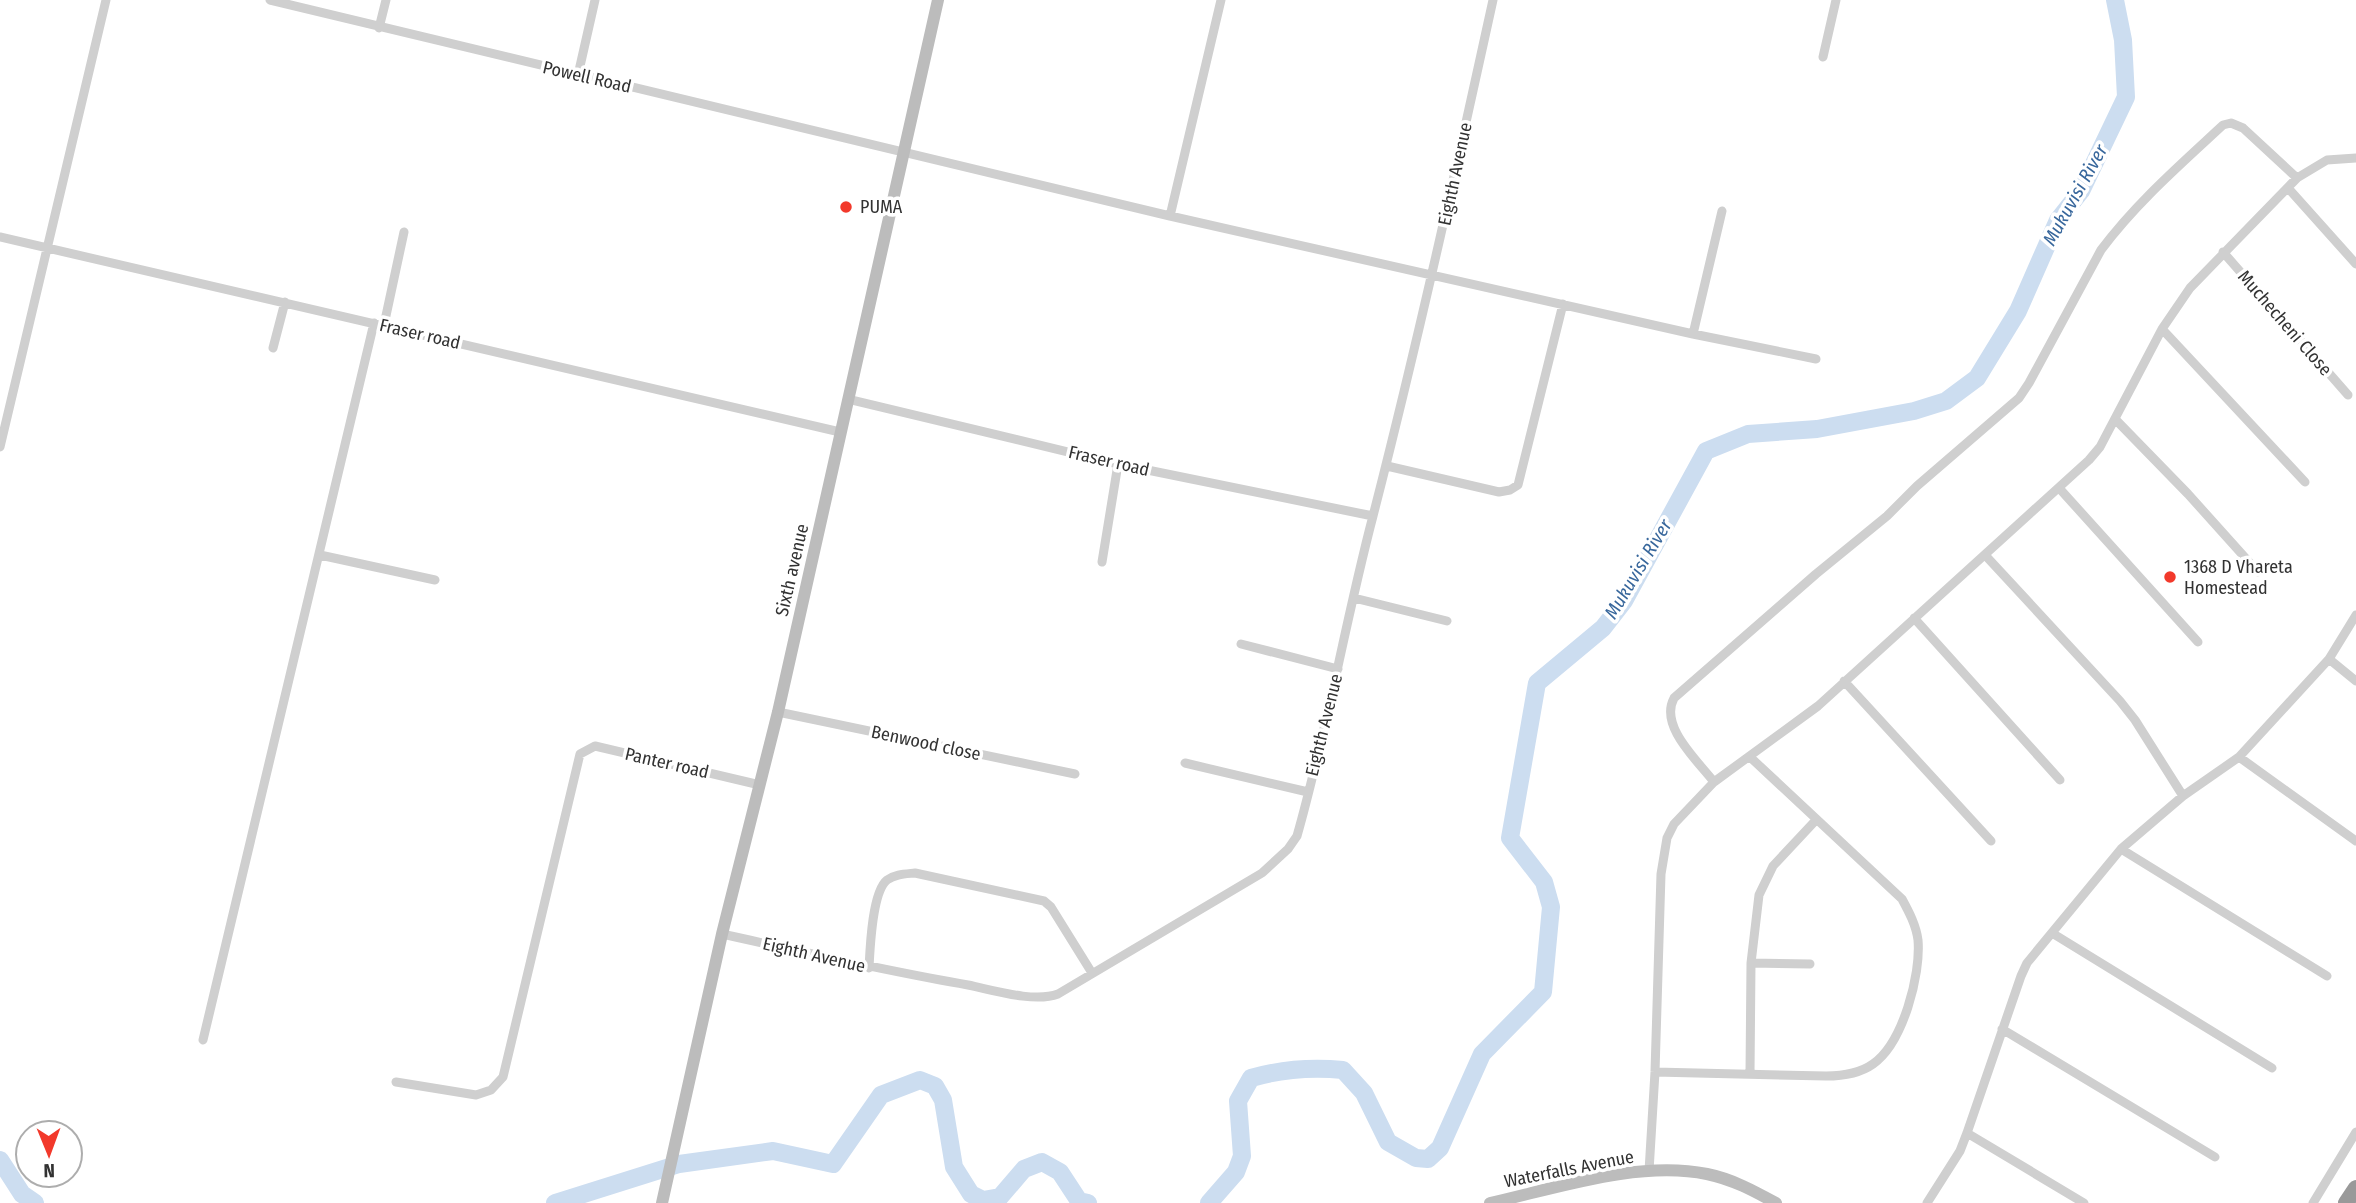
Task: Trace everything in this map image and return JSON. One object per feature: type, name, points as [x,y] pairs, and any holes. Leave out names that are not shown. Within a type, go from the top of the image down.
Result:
[{"type":"highway","points":[[2346,1203],[2356,1188]]},
{"type":"street","points":[[0,447],[106,0]]},
{"type":"street","name":"Powell Road","points":[[270,0],[1170,216],[1693,334],[1816,359]]},
{"type":"street","points":[[379,28],[386,0]]},
{"type":"street","points":[[578,75],[595,0]]},
{"type":"street","name":"Sixth avenue","points":[[663,1200],[722,933],[778,712],[938,0]]},
{"type":"street","points":[[1170,216],[1221,0]]},
{"type":"street","name":"Eighth Avenue","points":[[722,933],[869,968],[1040,997],[1058,995],[1262,873],[1288,849],[1297,836],[1433,276],[1493,0]]},
{"type":"street","points":[[1823,57],[1836,0]]},
{"type":"street","points":[[1714,782],[1673,729],[1670,714],[1675,698],[1816,574],[1887,516],[1917,486],[2019,398],[2101,250],[2169,175],[2223,125],[2231,124],[2243,128],[2297,178]]},
{"type":"street","points":[[1649,1171],[1662,856],[1674,824],[1714,782],[1797,723],[2060,488],[2099,447],[2162,329],[2190,288],[2222,252],[2297,178],[2327,160],[2355,155]]},
{"type":"street","points":[[2288,188],[2356,264]]},
{"type":"street","points":[[1693,334],[1722,211]]},
{"type":"street","points":[[203,1040],[320,555],[404,232]]},
{"type":"street","name":"Fraser road","points":[[0,237],[840,432]]},
{"type":"street","name":"Muchecheni Close","points":[[2222,252],[2348,395]]},
{"type":"street","points":[[273,348],[285,302]]},
{"type":"street","points":[[1387,466],[1499,492],[1518,485],[1563,304]]},
{"type":"street","points":[[2162,329],[2305,482]]},
{"type":"street","name":"Fraser road","points":[[848,399],[1118,464],[1373,516]]},
{"type":"street","points":[[2115,419],[2188,494],[2258,572]]},
{"type":"street","points":[[1102,562],[1118,464]]},
{"type":"street","points":[[2060,488],[2198,642]]},
{"type":"street","points":[[320,555],[435,580]]},
{"type":"street","points":[[1984,555],[2120,701],[2183,796]]},
{"type":"street","points":[[1354,598],[1447,621]]},
{"type":"street","points":[[1927,1203],[1960,1151],[2027,963],[2121,849],[2183,796],[2239,757],[2329,659],[2356,615]]},
{"type":"street","points":[[1914,618],[2060,780]]},
{"type":"street","points":[[1241,644],[1338,669]]},
{"type":"street","points":[[2329,659],[2356,681]]},
{"type":"street","points":[[1844,681],[1991,841]]},
{"type":"street","name":"Benwood close","points":[[778,712],[1074,774]]},
{"type":"street","name":"Panter road","points":[[396,1082],[476,1095],[491,1090],[503,1077],[578,758],[585,750],[595,746],[760,785]]},
{"type":"street","points":[[1655,1072],[1843,1076],[1871,1066],[1884,1054],[1895,1036],[1916,983],[1918,937],[1902,899],[1750,757]]},
{"type":"street","points":[[2239,757],[2356,841]]},
{"type":"street","points":[[1185,763],[1308,792]]},
{"type":"street","points":[[1750,1074],[1751,963],[1757,904],[1773,866],[1816,820]]},
{"type":"street","points":[[2121,849],[2327,976]]},
{"type":"street","points":[[869,968],[872,926],[883,885],[897,875],[915,873],[1044,901],[1051,907],[1091,973]]},
{"type":"street","points":[[2052,933],[2272,1068]]},
{"type":"street","points":[[1751,963],[1810,964]]},
{"type":"street","points":[[2002,1029],[2215,1157]]},
{"type":"street","points":[[2313,1203],[2356,1132]]},
{"type":"street","points":[[1967,1133],[2084,1203]]},
{"type":"street","name":"Waterfalls Avenue","points":[[1490,1203],[1603,1178],[1649,1171],[1693,1171],[1709,1174],[1745,1187],[1776,1203]]},
{"type":"waterway","name":"Mukuvisi River","points":[[1209,1203],[1236,1172],[1242,1156],[1238,1101],[1251,1078],[1263,1075],[1297,1070],[1343,1070],[1364,1093],[1388,1142],[1416,1158],[1428,1159],[1440,1148],[1482,1054],[1543,992],[1551,907],[1544,882],[1510,838],[1537,683],[1603,628],[1624,601],[1706,451],[1748,434],[1817,429],[1914,411],[1946,401],[1977,378],[2018,311],[2058,220],[2081,191],[2126,97],[2123,40],[2115,0]]},
{"type":"waterway","name":"Mukuvisi River","points":[[555,1203],[679,1164],[773,1151],[833,1164],[881,1095],[920,1080],[935,1086],[943,1100],[954,1167],[971,1194],[983,1200],[1000,1197],[1024,1169],[1042,1162],[1060,1172],[1079,1201],[1088,1203]]},
{"type":"waterway","name":"Mukuvisi River","points":[[0,1160],[22,1194],[35,1203]]},
{"type":"place","name":"PUMA","points":[[846,207]]},
{"type":"place","name":"1368 D Vhareta Homestead","points":[[2170,577]]}]
